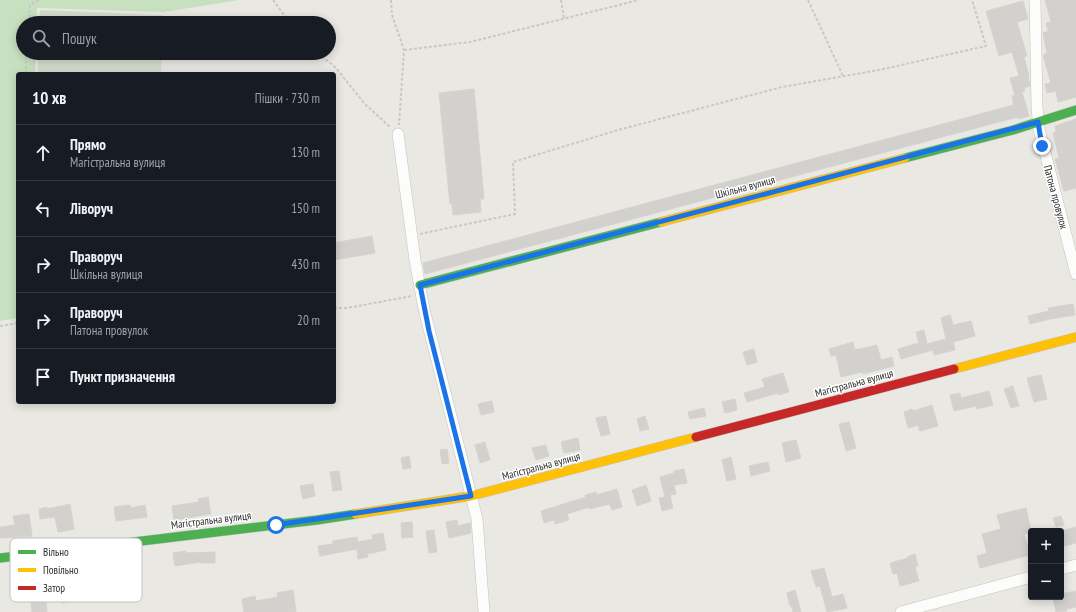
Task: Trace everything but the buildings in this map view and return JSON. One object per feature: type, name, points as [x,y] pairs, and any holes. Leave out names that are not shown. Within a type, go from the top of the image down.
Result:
[{"type":"main road","name":"Шкільна вулиця","points":[[420,290],[1038,122],[1076,110]]},
{"type":"main road","name":"Магістральна вулиця","points":[[142,541],[317,520],[471,496],[1076,337]]},
{"type":"main road","name":"Магістральна вулиця","points":[[0,558],[10,557]]},
{"type":"street","name":"Патона провулок","points":[[1035,0],[1038,122],[1040,137],[1076,274]]},
{"type":"street","points":[[398,134],[411,236],[420,290],[478,528],[484,612]]},
{"type":"street","points":[[1064,568],[1076,565]]},
{"type":"street","points":[[901,612],[1028,578]]},
{"type":"path","points":[[29,16],[30,5],[39,0]]},
{"type":"path","points":[[273,0],[285,16]]},
{"type":"path","points":[[391,0],[392,15],[404,50],[398,134]]},
{"type":"path","points":[[561,0],[564,18]]},
{"type":"path","points":[[404,50],[470,42],[639,0]]},
{"type":"path","points":[[808,0],[843,76]]},
{"type":"path","points":[[411,236],[515,214],[513,162],[626,128],[782,87],[879,70],[986,46],[972,0]]},
{"type":"path","points":[[26,60],[26,72]]},
{"type":"path","points":[[326,60],[336,68],[364,103],[398,134]]},
{"type":"path","points":[[336,308],[347,308],[420,290]]},
{"type":"path","points":[[0,326],[16,323]]},
{"type":"green space","points":[[0,0],[239,0],[164,12],[37,8],[36,16],[16,16],[16,60],[36,60],[35,72],[16,72],[16,318],[0,321]]},
{"type":"green space","points":[[40,10],[163,15],[163,16],[40,16]]},
{"type":"green space","points":[[38,60],[162,60],[161,72],[38,72]]},
{"type":"traffic: fast","points":[[905,158],[1013,130],[1076,110]]},
{"type":"traffic: fast","points":[[420,285],[661,222]]},
{"type":"traffic: fast","points":[[142,541],[356,514]]},
{"type":"traffic: fast","points":[[0,558],[10,557]]},
{"type":"traffic: slow","points":[[661,222],[905,158]]},
{"type":"traffic: slow","points":[[954,369],[1076,337]]},
{"type":"traffic: slow","points":[[356,514],[471,496],[696,437]]},
{"type":"traffic: jam","points":[[696,437],[954,369]]},
{"type":"route","points":[[276,525],[471,496],[429,331],[420,285],[1013,130],[1038,122],[1042,146]]}]
